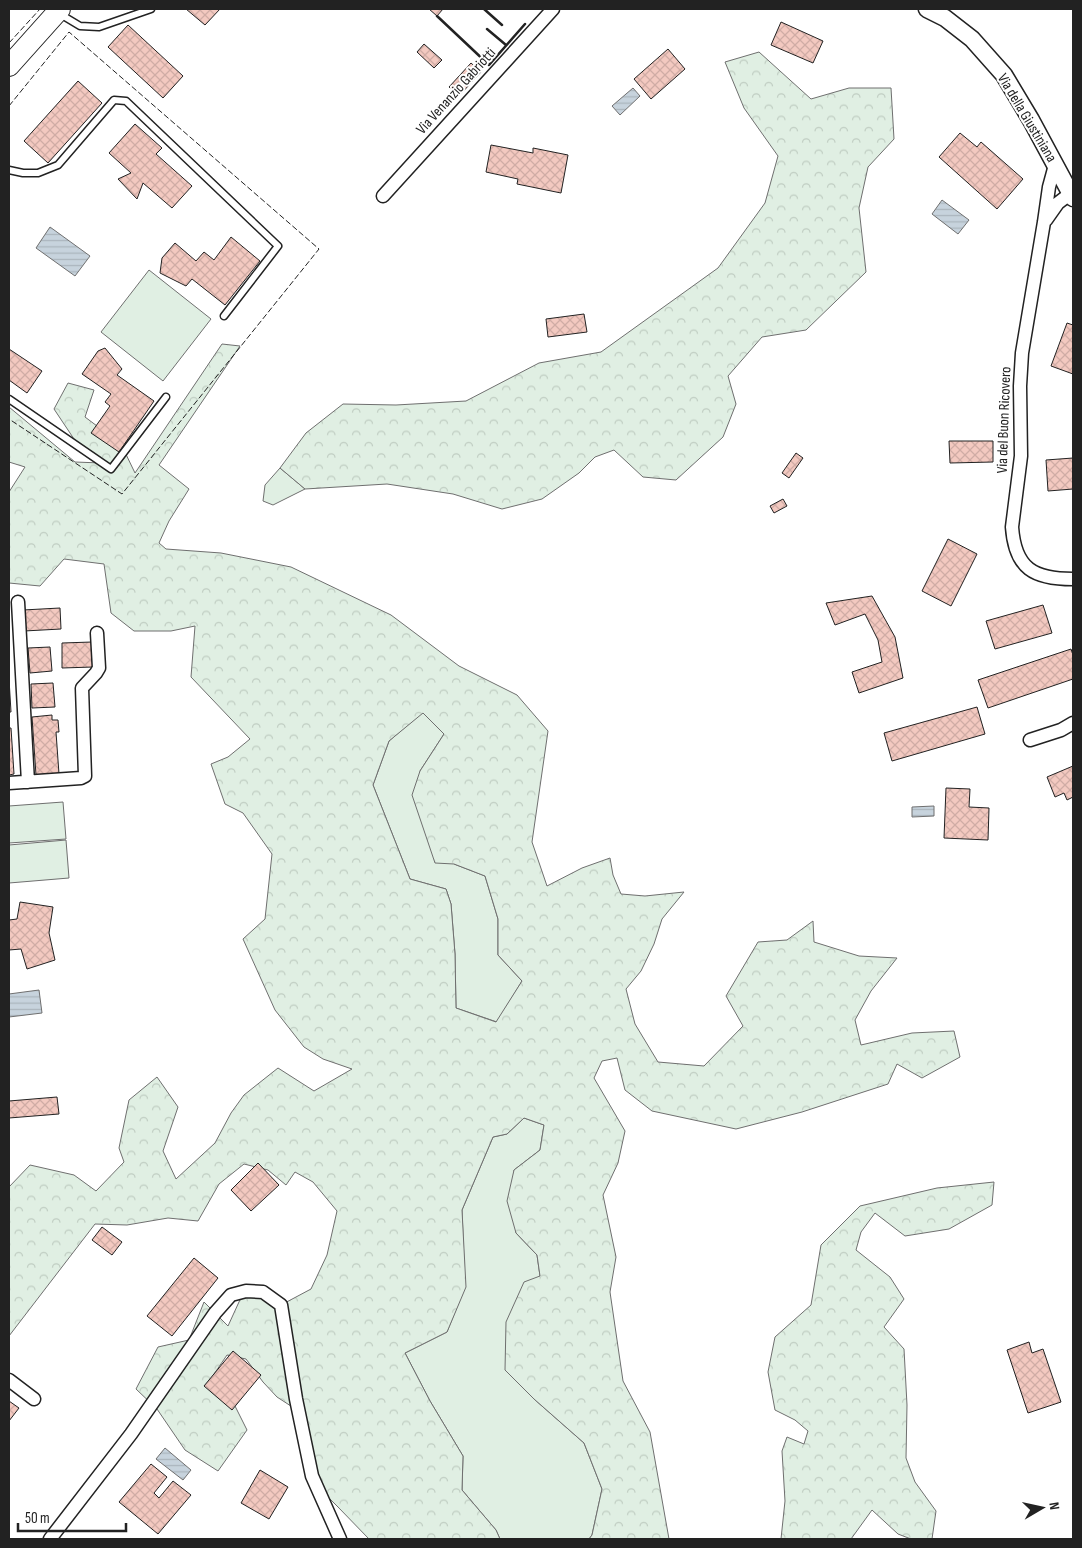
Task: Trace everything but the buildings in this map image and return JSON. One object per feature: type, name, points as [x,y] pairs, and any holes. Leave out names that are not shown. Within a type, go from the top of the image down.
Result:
[{"type":"main road","points":[[9,66],[58,11]]},
{"type":"street","name":"Via Venanzio Gabriotti","points":[[383,196],[553,9]]},
{"type":"street","name":"Via della Giustiniana","points":[[927,9],[946,18],[972,39],[1004,76],[1031,120],[1072,195]]},
{"type":"street","name":"Via del Buon Ricovero","points":[[1055,165],[1048,186],[1044,222],[1022,353],[1020,391],[1022,456],[1014,512],[1013,538],[1019,557],[1028,569],[1044,576],[1073,579]]},
{"type":"street","name":"Via del Buon Ricovero","points":[[1044,222],[1058,202],[1072,195]]},
{"type":"street","points":[[18,602],[28,782]]},
{"type":"street","points":[[9,783],[81,778],[85,776],[82,688],[99,668],[97,633]]},
{"type":"street","points":[[1030,740],[1061,730],[1073,723]]},
{"type":"street","points":[[50,1539],[131,1434],[215,1313],[231,1295],[246,1291],[263,1292],[281,1305],[296,1400],[312,1476],[340,1539]]},
{"type":"street","points":[[9,1380],[34,1399]]},
{"type":"lane","points":[[58,11],[80,26],[99,27],[151,9]]},
{"type":"lane","points":[[9,170],[23,173],[38,173],[58,164],[114,100],[126,101],[278,246],[224,316]]},
{"type":"lane","points":[[9,399],[111,469],[166,397]]},
{"type":"green space","points":[[759,52],[811,99],[849,88],[891,88],[894,139],[868,167],[859,208],[866,272],[806,330],[762,337],[728,376],[736,404],[723,437],[676,480],[643,477],[614,450],[595,457],[579,473],[542,499],[502,509],[453,494],[387,484],[305,489],[280,468],[306,433],[343,404],[396,405],[466,401],[539,363],[601,352],[718,268],[765,203],[778,156],[744,108],[725,62]]},
{"type":"green space","points":[[149,270],[211,319],[163,381],[101,332]]},
{"type":"green space","points":[[222,344],[240,346],[159,465],[189,489],[169,521],[159,543],[166,549],[221,553],[291,567],[391,615],[459,666],[517,695],[548,731],[532,842],[547,886],[582,868],[610,858],[613,875],[621,894],[645,896],[684,892],[662,919],[654,944],[641,971],[626,989],[635,1024],[658,1062],[704,1066],[743,1026],[726,996],[758,942],[787,940],[813,921],[814,942],[859,956],[897,958],[871,991],[855,1020],[861,1045],[912,1033],[954,1031],[960,1057],[922,1078],[897,1064],[888,1084],[802,1112],[736,1129],[652,1111],[625,1090],[617,1058],[602,1061],[594,1078],[625,1131],[618,1163],[603,1195],[616,1257],[610,1292],[623,1381],[650,1432],[669,1539],[589,1539],[592,1535],[602,1489],[584,1443],[534,1399],[505,1370],[506,1322],[524,1282],[540,1276],[537,1255],[516,1233],[507,1201],[514,1170],[540,1150],[544,1125],[524,1118],[507,1134],[493,1137],[462,1210],[466,1287],[447,1332],[405,1353],[430,1401],[463,1456],[462,1490],[496,1530],[500,1539],[369,1539],[313,1482],[297,1410],[277,1397],[246,1359],[227,1355],[210,1380],[229,1394],[247,1430],[218,1471],[185,1450],[157,1409],[136,1389],[158,1347],[189,1340],[204,1302],[228,1326],[244,1291],[281,1305],[311,1289],[327,1255],[337,1211],[313,1182],[295,1172],[286,1185],[268,1170],[244,1164],[219,1184],[198,1221],[168,1218],[127,1225],[95,1224],[9,1336],[9,1187],[30,1165],[74,1175],[96,1191],[124,1162],[119,1148],[129,1100],[157,1077],[178,1107],[163,1151],[176,1179],[215,1143],[231,1113],[244,1095],[278,1068],[314,1091],[352,1069],[323,1059],[304,1047],[275,1010],[243,939],[265,919],[272,854],[243,813],[225,804],[211,764],[228,757],[250,739],[191,677],[195,626],[171,631],[134,631],[111,613],[104,564],[64,559],[40,586],[9,583],[9,492],[25,467],[9,462],[9,407],[75,462],[101,463],[84,454],[54,409],[68,383],[94,390],[85,417],[121,444],[135,473]],"holes":[[[423,713],[444,734],[420,771],[412,795],[435,863],[454,864],[485,876],[498,919],[498,955],[522,981],[496,1022],[456,1008],[455,954],[451,904],[446,889],[410,879],[373,785],[389,741]]]},
{"type":"green space","points":[[280,468],[305,489],[273,505],[263,501],[265,485]]},
{"type":"green space","points":[[423,712],[444,734],[420,771],[454,864],[485,876],[498,919],[498,955],[522,981],[497,1022],[456,1008],[455,954],[451,904],[446,889],[410,879],[373,785],[389,741]]},
{"type":"green space","points":[[63,802],[66,839],[9,843],[9,806]]},
{"type":"green space","points":[[66,840],[69,878],[9,883],[9,845]]},
{"type":"green space","points":[[524,1118],[544,1125],[540,1150],[514,1170],[516,1233],[537,1255],[540,1276],[534,1399],[584,1443],[602,1489],[592,1535],[589,1539],[500,1539],[496,1530],[462,1490],[463,1456],[430,1401],[405,1353],[447,1332],[465,1287],[462,1210],[493,1137],[507,1134]]},
{"type":"green space","points":[[994,1182],[992,1205],[949,1229],[905,1236],[875,1213],[861,1232],[856,1250],[890,1277],[904,1299],[884,1327],[904,1349],[907,1405],[906,1458],[915,1482],[936,1511],[932,1539],[911,1539],[898,1534],[872,1510],[851,1539],[781,1539],[785,1501],[782,1451],[787,1437],[804,1444],[808,1431],[795,1420],[775,1410],[768,1372],[775,1337],[811,1305],[821,1245],[860,1206],[937,1188]]},
{"type":"shaded area","points":[[633,88],[640,96],[620,115],[612,106]]},
{"type":"shaded area","points":[[942,200],[969,220],[958,234],[932,214]]},
{"type":"shaded area","points":[[50,227],[90,256],[75,276],[36,248]]},
{"type":"shaded area","points":[[934,806],[934,816],[912,817],[912,807]]},
{"type":"shaded area","points":[[39,990],[42,1013],[9,1017],[9,994]]},
{"type":"shaded area","points":[[165,1448],[191,1470],[183,1480],[156,1459]]},
{"type":"fence","points":[[9,43],[40,9]]},
{"type":"fence","points":[[9,106],[69,32],[319,249],[122,494],[9,419]]},
{"type":"wall","points":[[484,9],[502,25]]},
{"type":"wall","points":[[437,16],[489,65],[525,24]]},
{"type":"wall","points":[[487,29],[506,45]]}]
